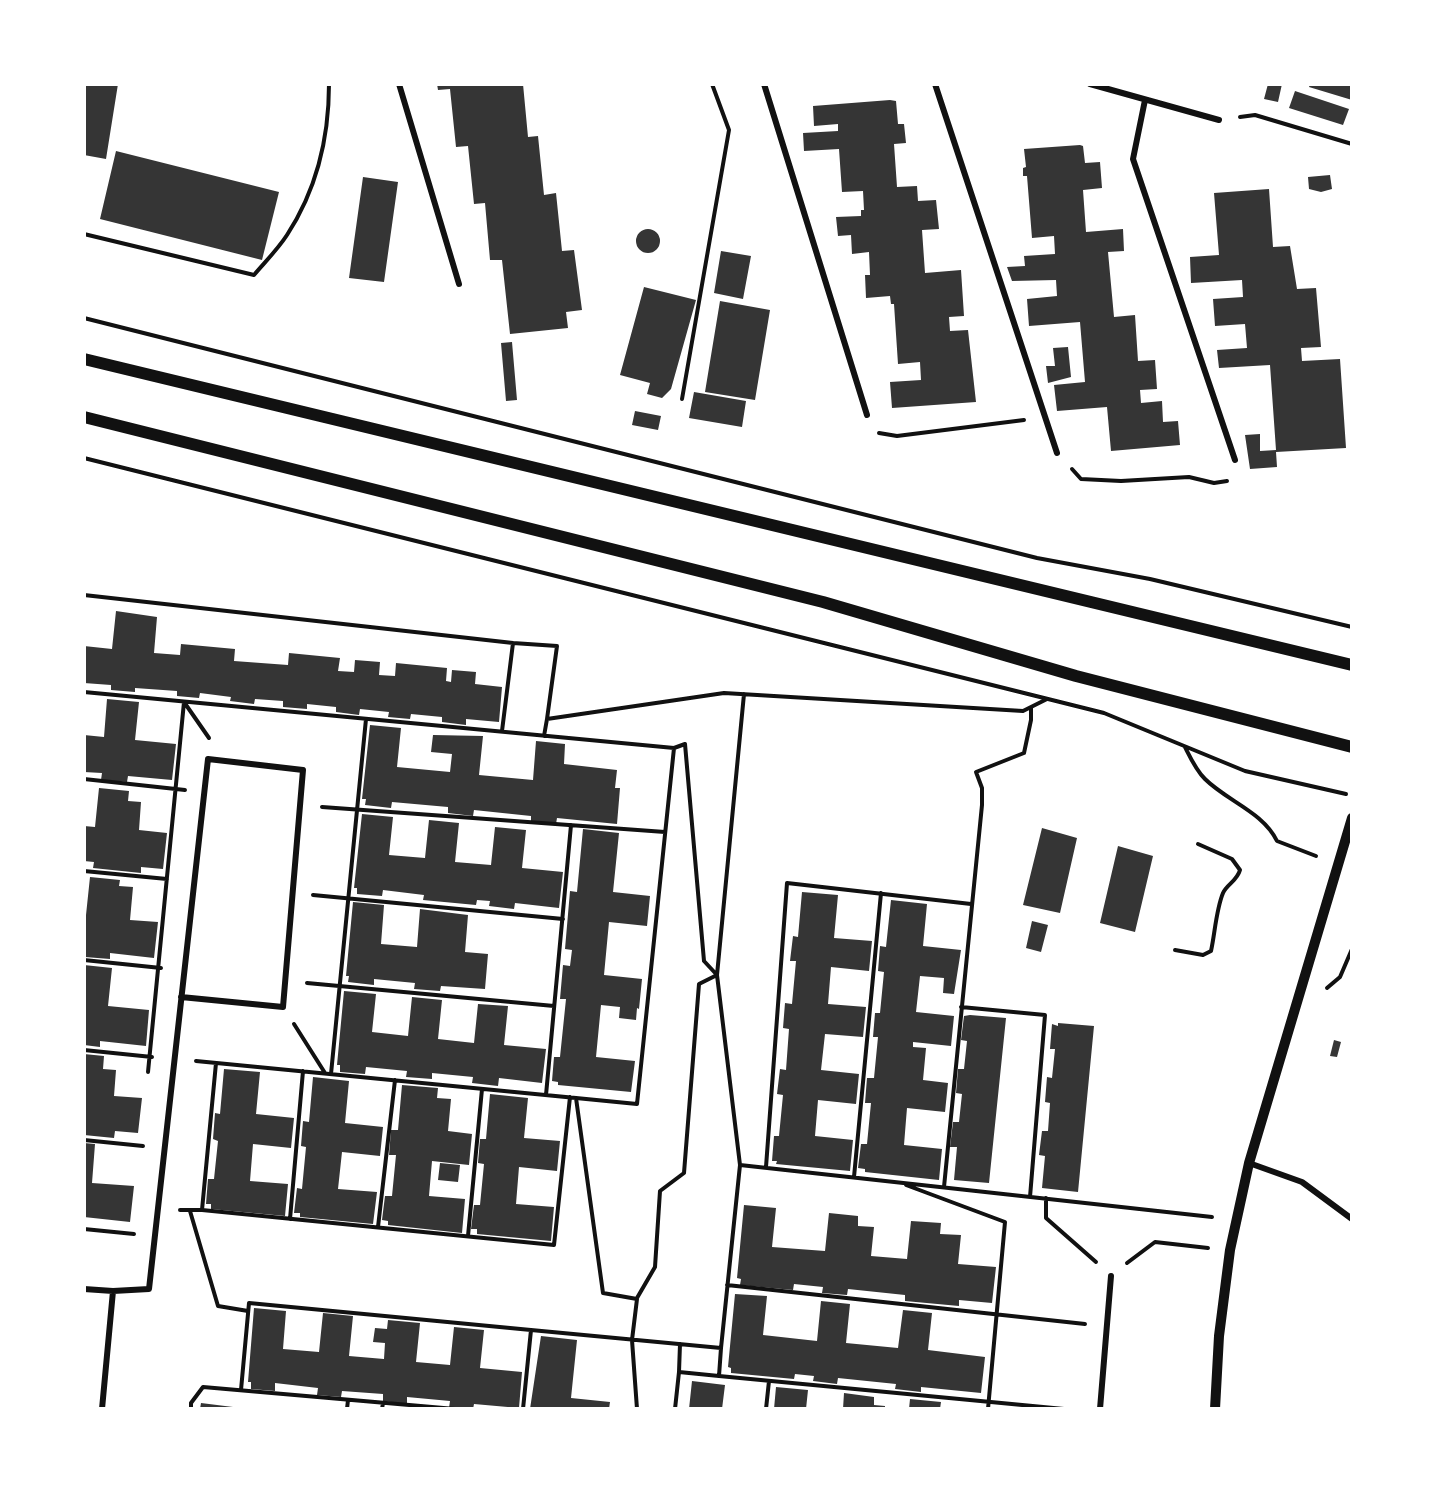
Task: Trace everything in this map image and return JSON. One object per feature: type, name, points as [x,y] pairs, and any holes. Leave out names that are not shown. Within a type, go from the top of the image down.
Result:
[{"type":"main road","points":[[84,359],[1352,664]]},
{"type":"main road","points":[[84,417],[823,602],[1076,676],[1352,747]]},
{"type":"street","points":[[399,84],[459,284]]},
{"type":"street","points":[[764,84],[867,416]]},
{"type":"street","points":[[935,84],[1058,453]]},
{"type":"street","points":[[1090,84],[1220,120]]},
{"type":"street","points":[[1145,100],[1133,159],[1235,460]]},
{"type":"street","points":[[84,1288],[113,1291],[149,1289],[175,1059],[181,997],[184,970],[208,759],[303,770],[283,1007],[181,997]]},
{"type":"street","points":[[1215,1409],[1219,1336],[1230,1250],[1249,1162],[1352,818]]},
{"type":"street","points":[[1249,1162],[1302,1182],[1352,1219]]},
{"type":"street","points":[[1100,1409],[1111,1276]]},
{"type":"street","points":[[102,1409],[113,1291]]},
{"type":"path","points":[[84,234],[254,275],[287,236],[311,191],[329,123],[329,84]]},
{"type":"path","points":[[682,399],[729,130],[712,84]]},
{"type":"path","points":[[1220,120],[1255,115],[1352,144]]},
{"type":"path","points":[[84,318],[1037,558],[1150,579],[1352,627]]},
{"type":"path","points":[[867,416],[878,432],[897,436],[1046,418]]},
{"type":"path","points":[[1058,453],[1081,479],[1121,481],[1189,477],[1214,483],[1241,478],[1235,460]]},
{"type":"path","points":[[84,458],[1104,713],[1245,771],[1352,796]]},
{"type":"path","points":[[84,595],[557,646],[544,736]]},
{"type":"path","points":[[502,731],[513,643]]},
{"type":"path","points":[[84,692],[674,748],[685,744],[704,961],[717,975]]},
{"type":"path","points":[[547,719],[724,693],[1023,711],[1048,699]]},
{"type":"path","points":[[719,1376],[740,1165],[717,975],[744,694]]},
{"type":"path","points":[[944,1187],[970,904],[982,805],[982,788],[976,772],[1024,753],[1031,708]]},
{"type":"path","points":[[328,1074],[366,719]]},
{"type":"path","points":[[1185,746],[1194,766],[1205,779],[1260,820],[1273,833],[1276,841],[1338,864]]},
{"type":"path","points":[[84,1050],[637,1104],[674,748]]},
{"type":"path","points":[[84,779],[204,792]]},
{"type":"path","points":[[300,806],[665,832]]},
{"type":"path","points":[[546,1095],[571,825]]},
{"type":"path","points":[[1175,950],[1203,955],[1211,951],[1220,900],[1225,889],[1236,880],[1240,870],[1232,859],[1198,844]]},
{"type":"path","points":[[84,871],[194,881]]},
{"type":"path","points":[[766,1167],[788,883],[970,904]]},
{"type":"path","points":[[854,1177],[881,893]]},
{"type":"path","points":[[293,894],[563,919]]},
{"type":"path","points":[[84,960],[184,970]]},
{"type":"path","points":[[637,1409],[632,1340],[637,1299],[655,1267],[660,1191],[684,1173],[699,984],[717,975]]},
{"type":"path","points":[[285,981],[555,1006]]},
{"type":"path","points":[[283,1007],[328,1074]]},
{"type":"path","points":[[961,1007],[1045,1015],[1030,1197]]},
{"type":"path","points":[[202,1210],[216,1063]]},
{"type":"path","points":[[290,1218],[303,1071]]},
{"type":"path","points":[[378,1227],[395,1080]]},
{"type":"path","points":[[468,1236],[482,1089]]},
{"type":"path","points":[[158,1208],[290,1218],[554,1245],[570,1097]]},
{"type":"path","points":[[576,1098],[603,1293],[637,1299]]},
{"type":"path","points":[[84,1140],[165,1148]]},
{"type":"path","points":[[740,1165],[1236,1220]]},
{"type":"path","points":[[900,1182],[1005,1222],[988,1409]]},
{"type":"path","points":[[1046,1198],[1046,1218],[1111,1276],[1155,1242],[1230,1250]]},
{"type":"path","points":[[190,1211],[218,1306],[248,1311]]},
{"type":"path","points":[[84,1229],[138,1234]]},
{"type":"path","points":[[727,1285],[1107,1326]]},
{"type":"path","points":[[242,1390],[249,1303],[721,1348]]},
{"type":"path","points":[[523,1409],[531,1330]]},
{"type":"path","points":[[675,1409],[680,1344]]},
{"type":"path","points":[[679,1372],[1064,1409]]},
{"type":"path","points":[[766,1409],[768,1381]]},
{"type":"path","points":[[191,1409],[191,1403],[203,1387],[455,1409]]},
{"type":"path","points":[[347,1409],[348,1400]]},
{"type":"path","points":[[382,1409],[383,1403]]},
{"type":"building","points":[[84,84],[118,84],[106,159],[84,155]]},
{"type":"building","points":[[437,84],[523,84],[528,137],[538,136],[544,195],[556,193],[562,251],[574,250],[582,310],[566,312],[568,328],[510,334],[502,260],[490,260],[485,203],[474,204],[468,146],[456,147],[450,89],[438,90]]},
{"type":"building","points":[[1268,84],[1282,84],[1278,102],[1264,99]]},
{"type":"building","points":[[1310,84],[1352,84],[1352,100],[1309,87]]},
{"type":"building","points":[[1295,91],[1349,109],[1343,125],[1289,108]]},
{"type":"building","points":[[896,101],[898,124],[904,124],[906,143],[894,144],[897,187],[917,186],[918,201],[936,200],[939,229],[922,230],[925,273],[961,270],[964,316],[949,317],[950,331],[968,330],[976,402],[892,408],[890,382],[921,380],[920,362],[898,364],[894,304],[891,304],[890,296],[866,298],[865,275],[870,275],[869,252],[852,254],[851,235],[838,236],[836,217],[861,216],[861,210],[864,210],[863,191],[842,192],[839,149],[804,151],[803,133],[838,131],[838,124],[814,126],[813,106]]},
{"type":"building","points":[[1083,146],[1085,163],[1100,162],[1102,188],[1083,190],[1086,232],[1123,229],[1124,251],[1108,252],[1114,317],[1135,315],[1138,361],[1155,360],[1157,389],[1140,390],[1141,403],[1162,401],[1163,422],[1178,421],[1180,445],[1111,451],[1107,407],[1057,411],[1054,385],[1085,382],[1080,322],[1029,326],[1027,299],[1057,296],[1056,280],[1012,281],[1007,267],[1025,266],[1024,256],[1055,254],[1054,236],[1032,238],[1027,176],[1023,176],[1023,168],[1026,167],[1024,149]]},
{"type":"building","points":[[116,151],[279,192],[262,260],[100,219]]},
{"type":"building","points":[[1330,175],[1332,189],[1321,192],[1309,189],[1308,177]]},
{"type":"building","points":[[363,177],[398,182],[384,282],[349,278]]},
{"type":"building","points":[[1269,189],[1273,247],[1290,246],[1297,289],[1316,288],[1321,347],[1301,348],[1302,361],[1340,359],[1346,448],[1276,452],[1277,467],[1250,469],[1245,435],[1260,434],[1260,451],[1276,450],[1270,365],[1219,368],[1217,350],[1247,348],[1245,324],[1215,326],[1213,299],[1243,297],[1242,280],[1191,283],[1190,257],[1219,255],[1214,193]]},
{"type":"building","points":[[648,229],[657,232],[660,241],[657,250],[648,253],[639,250],[636,241],[639,232]]},
{"type":"building","points":[[721,251],[751,256],[743,299],[714,293]]},
{"type":"building","points":[[644,287],[696,300],[671,389],[662,398],[647,394],[650,383],[620,375]]},
{"type":"building","points":[[720,301],[770,310],[755,400],[705,392]]},
{"type":"building","points":[[512,342],[517,400],[506,401],[501,343]]},
{"type":"building","points":[[1068,347],[1071,377],[1048,383],[1046,366],[1055,366],[1053,348]]},
{"type":"building","points":[[694,392],[746,401],[742,427],[689,418]]},
{"type":"building","points":[[635,411],[661,416],[658,430],[632,425]]},
{"type":"building","points":[[116,611],[157,617],[154,653],[180,655],[181,644],[235,649],[234,661],[288,665],[289,653],[340,658],[338,671],[354,672],[355,660],[380,662],[379,675],[395,676],[396,663],[447,668],[446,681],[451,682],[452,670],[476,672],[475,684],[502,687],[499,722],[466,719],[466,725],[442,722],[442,717],[411,714],[410,719],[388,717],[389,712],[360,709],[359,715],[336,712],[336,707],[307,704],[307,709],[283,707],[283,701],[255,699],[254,704],[230,701],[231,697],[200,693],[199,698],[177,696],[177,691],[135,688],[135,692],[111,690],[111,685],[84,683],[84,646],[112,649]]},
{"type":"building","points":[[107,699],[139,702],[135,740],[176,744],[172,780],[128,776],[127,782],[101,780],[102,773],[84,772],[84,735],[104,737]]},
{"type":"building","points":[[370,725],[401,728],[397,767],[450,772],[452,754],[431,752],[433,735],[483,736],[479,775],[533,780],[536,741],[565,744],[564,764],[617,770],[615,788],[620,788],[617,824],[557,818],[556,824],[531,821],[531,816],[474,810],[473,816],[448,813],[448,807],[392,802],[391,808],[365,805],[366,799],[362,799]]},
{"type":"building","points":[[99,788],[129,791],[128,801],[141,802],[139,830],[167,833],[163,869],[141,867],[141,873],[93,868],[94,862],[84,861],[84,826],[95,827]]},
{"type":"building","points":[[362,814],[393,817],[389,855],[425,858],[429,820],[459,823],[455,862],[491,865],[495,827],[526,830],[522,868],[563,872],[559,908],[515,903],[514,909],[489,906],[490,901],[477,900],[476,905],[423,900],[424,895],[383,890],[382,896],[357,894],[357,888],[354,888]]},
{"type":"building","points":[[1042,828],[1077,838],[1060,913],[1023,905]]},
{"type":"building","points":[[583,829],[619,833],[613,892],[650,896],[647,926],[609,922],[604,975],[642,979],[636,1020],[619,1018],[620,1007],[601,1005],[596,1057],[635,1061],[631,1092],[558,1085],[558,1082],[552,1081],[554,1057],[560,1057],[566,999],[560,999],[563,965],[570,966],[572,950],[565,949],[570,891],[577,892]]},
{"type":"building","points":[[1118,846],[1153,856],[1135,932],[1100,923]]},
{"type":"building","points":[[90,877],[120,880],[119,886],[133,887],[130,920],[158,922],[154,958],[110,953],[110,959],[85,957],[84,915],[86,915]]},
{"type":"building","points":[[802,892],[838,895],[834,938],[872,941],[869,971],[831,967],[828,1004],[866,1007],[863,1037],[825,1034],[821,1070],[859,1074],[856,1104],[818,1100],[815,1136],[853,1140],[850,1171],[776,1164],[777,1161],[772,1161],[774,1136],[779,1136],[783,1095],[777,1094],[780,1069],[786,1070],[789,1029],[783,1028],[785,1003],[792,1004],[796,961],[790,961],[793,936],[798,937]]},
{"type":"building","points":[[891,900],[927,904],[923,946],[961,950],[954,994],[943,993],[944,978],[920,976],[916,1012],[954,1016],[951,1046],[913,1042],[913,1047],[926,1048],[923,1080],[948,1083],[945,1112],[907,1108],[904,1145],[942,1149],[939,1180],[865,1172],[865,1169],[858,1168],[861,1144],[867,1144],[871,1103],[865,1103],[867,1078],[874,1078],[878,1037],[873,1037],[875,1013],[880,1013],[884,972],[878,971],[880,946],[886,947]]},
{"type":"building","points":[[353,902],[384,905],[381,944],[417,947],[420,909],[468,915],[465,952],[488,954],[485,989],[441,986],[440,991],[414,989],[415,983],[374,979],[374,985],[348,982],[349,976],[346,976]]},
{"type":"building","points":[[1032,921],[1048,925],[1041,952],[1026,948]]},
{"type":"building","points":[[84,965],[112,968],[108,1006],[149,1010],[146,1046],[100,1041],[100,1047],[84,1045]]},
{"type":"building","points":[[344,991],[376,994],[372,1032],[408,1036],[412,997],[442,1000],[438,1039],[474,1043],[478,1004],[508,1006],[504,1045],[546,1049],[542,1083],[499,1078],[498,1086],[472,1083],[473,1077],[432,1073],[432,1079],[406,1077],[407,1071],[366,1067],[365,1074],[340,1072],[340,1065],[337,1065]]},
{"type":"building","points":[[964,1016],[1006,1018],[989,1183],[954,1180],[957,1147],[950,1147],[953,1122],[959,1122],[962,1094],[956,1093],[958,1069],[964,1069],[967,1041],[961,1040]]},
{"type":"building","points":[[1058,1023],[1094,1026],[1078,1192],[1042,1188],[1045,1156],[1039,1155],[1042,1131],[1048,1131],[1050,1103],[1045,1102],[1047,1077],[1052,1078],[1055,1049],[1050,1049],[1052,1024],[1058,1026]]},
{"type":"building","points":[[1334,1040],[1341,1042],[1337,1057],[1330,1056]]},
{"type":"building","points":[[84,1054],[104,1056],[103,1069],[116,1070],[114,1096],[142,1098],[138,1133],[115,1131],[114,1138],[84,1135]]},
{"type":"building","points":[[224,1069],[260,1072],[256,1114],[294,1118],[291,1148],[253,1144],[250,1181],[288,1184],[285,1216],[211,1209],[211,1204],[206,1204],[208,1179],[214,1179],[218,1141],[213,1139],[215,1113],[220,1114]]},
{"type":"building","points":[[313,1077],[349,1081],[345,1123],[383,1127],[380,1156],[342,1152],[338,1189],[377,1192],[373,1224],[300,1217],[300,1213],[294,1213],[297,1188],[302,1189],[306,1147],[301,1146],[303,1121],[309,1122]]},
{"type":"building","points":[[402,1085],[438,1088],[437,1098],[451,1099],[448,1131],[472,1134],[469,1165],[432,1161],[429,1196],[465,1199],[462,1233],[388,1225],[388,1221],[382,1220],[385,1196],[392,1196],[396,1155],[389,1155],[391,1130],[398,1130]]},
{"type":"building","points":[[490,1094],[528,1098],[524,1138],[560,1141],[557,1171],[519,1167],[516,1204],[554,1207],[551,1241],[477,1234],[477,1229],[471,1229],[474,1205],[480,1205],[484,1164],[478,1163],[480,1139],[486,1139]]},
{"type":"building","points":[[84,1143],[95,1144],[92,1183],[134,1186],[130,1222],[84,1217]]},
{"type":"building","points":[[440,1163],[460,1165],[458,1182],[438,1180]]},
{"type":"building","points":[[744,1205],[776,1208],[772,1247],[825,1251],[829,1213],[858,1216],[858,1226],[874,1227],[871,1256],[907,1259],[911,1221],[941,1223],[940,1234],[961,1235],[958,1264],[996,1267],[992,1303],[959,1300],[959,1306],[905,1301],[905,1295],[848,1289],[847,1295],[822,1293],[823,1287],[794,1284],[793,1290],[740,1285],[741,1279],[737,1278]]},
{"type":"building","points":[[735,1294],[767,1296],[763,1335],[817,1341],[821,1301],[850,1304],[846,1343],[898,1348],[903,1310],[932,1313],[928,1350],[985,1357],[981,1393],[921,1387],[921,1392],[895,1389],[896,1384],[838,1378],[837,1384],[813,1381],[814,1376],[795,1374],[794,1379],[731,1373],[731,1368],[728,1367]]},
{"type":"building","points":[[254,1308],[286,1311],[283,1349],[319,1352],[323,1313],[353,1316],[349,1356],[384,1359],[385,1343],[373,1342],[375,1328],[387,1329],[388,1320],[420,1323],[416,1362],[450,1365],[454,1327],[484,1330],[480,1368],[522,1372],[519,1408],[474,1404],[473,1409],[449,1408],[450,1401],[407,1397],[407,1404],[383,1401],[383,1394],[342,1391],[341,1397],[317,1395],[318,1388],[275,1383],[275,1391],[251,1389],[251,1382],[248,1382]]},
{"type":"building","points":[[541,1336],[577,1340],[571,1398],[610,1402],[609,1409],[530,1409]]},
{"type":"building","points":[[692,1381],[725,1385],[722,1409],[689,1409]]},
{"type":"building","points":[[776,1387],[808,1390],[806,1409],[774,1409]]},
{"type":"building","points":[[844,1393],[874,1397],[874,1405],[885,1406],[885,1409],[843,1409]]},
{"type":"building","points":[[910,1399],[941,1402],[940,1409],[909,1409]]},
{"type":"building","points":[[201,1403],[233,1407],[233,1409],[200,1409]]}]
